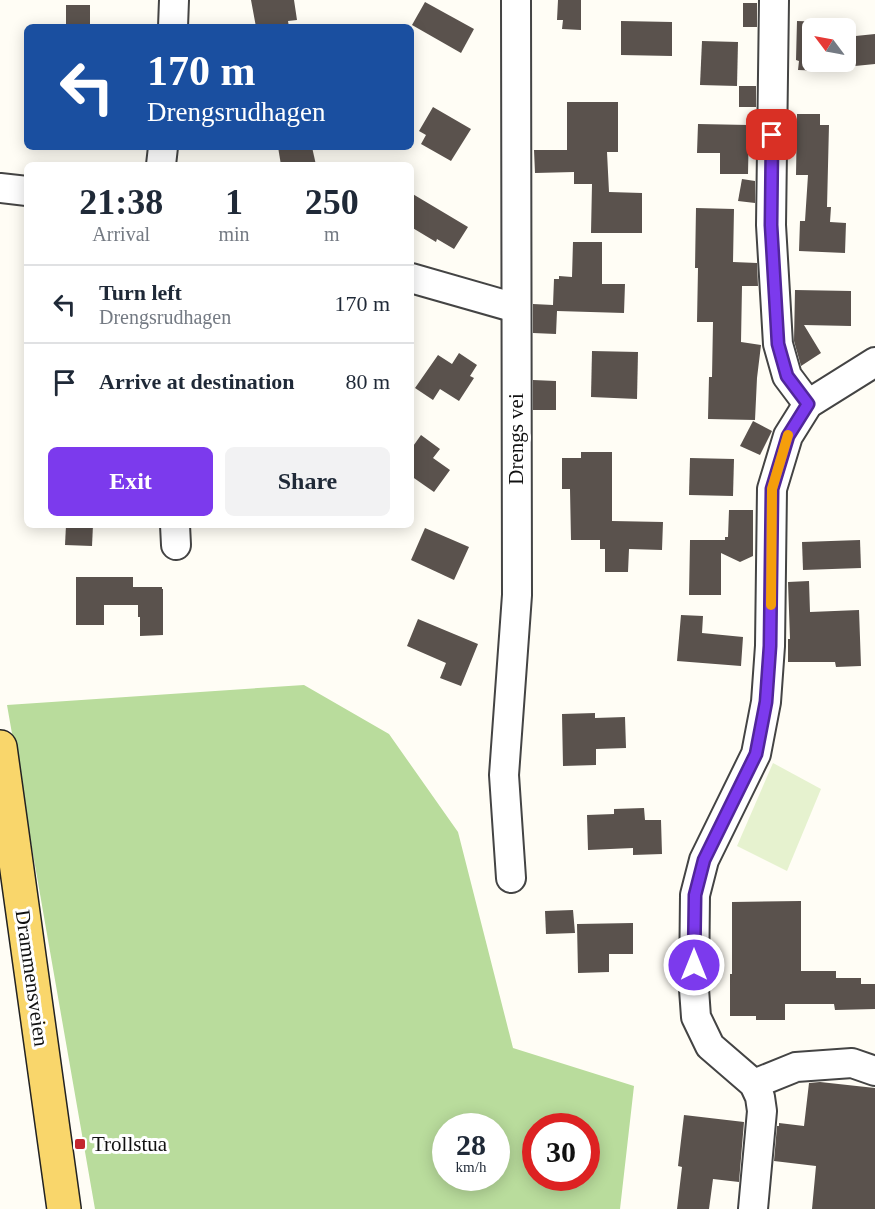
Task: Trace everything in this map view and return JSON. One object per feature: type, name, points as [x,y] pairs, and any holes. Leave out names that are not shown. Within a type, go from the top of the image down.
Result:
[{"type":"main road","name":"Drammensveien","points":[[0,747],[64,1209]]},
{"type":"street","points":[[173,24],[174,0]]},
{"type":"street","name":"Drengs vei","points":[[511,878],[504,775],[517,595],[516,0]]},
{"type":"street","points":[[774,0],[771,225],[778,344],[787,376],[808,404]]},
{"type":"street","points":[[0,188],[24,191]]},
{"type":"street","points":[[414,279],[516,308]]},
{"type":"street","points":[[753,1209],[762,1111],[760,1097],[754,1084],[710,1046],[696,1017],[695,895],[704,860],[756,754],[766,702],[770,646],[772,489],[788,436],[808,404],[875,362]]},
{"type":"street","points":[[754,1084],[796,1067],[852,1063],[875,1071]]},
{"type":"green space","points":[[304,685],[389,734],[458,832],[513,1048],[634,1086],[620,1209],[95,1209],[7,705]]},
{"type":"green space","points":[[773,763],[821,789],[787,871],[737,846]]},
{"type":"building","points":[[251,0],[294,0],[297,20],[288,21],[288,24],[255,24]]},
{"type":"building","points":[[558,0],[581,0],[581,30],[562,29],[563,20],[557,20]]},
{"type":"building","points":[[425,2],[474,29],[461,53],[413,24]]},
{"type":"building","points":[[743,3],[757,3],[757,27],[743,27]]},
{"type":"building","points":[[66,5],[90,5],[90,24],[66,24]]},
{"type":"building","points":[[621,21],[672,22],[672,56],[621,55]]},
{"type":"building","points":[[797,21],[802,21],[802,70],[798,70],[799,61],[796,60]]},
{"type":"building","points":[[875,34],[875,64],[856,66],[856,36]]},
{"type":"building","points":[[702,41],[738,42],[737,86],[700,85]]},
{"type":"building","points":[[739,86],[756,86],[756,107],[739,107]]},
{"type":"building","points":[[567,102],[618,102],[618,152],[607,152],[609,192],[642,193],[642,233],[591,233],[592,184],[574,184],[574,172],[535,173],[534,150],[567,150]]},
{"type":"building","points":[[433,107],[471,129],[451,161],[421,144],[426,135],[419,131]]},
{"type":"building","points":[[797,114],[820,114],[820,125],[829,125],[827,207],[831,207],[830,222],[846,223],[845,253],[799,251],[800,221],[805,221],[808,175],[796,175]]},
{"type":"building","points":[[698,124],[749,125],[748,174],[720,174],[720,153],[697,153]]},
{"type":"building","points":[[278,150],[313,150],[315,162],[280,162]]},
{"type":"building","points":[[742,179],[755,181],[755,203],[738,201]]},
{"type":"building","points":[[414,195],[468,227],[454,249],[437,239],[436,242],[414,229]]},
{"type":"building","points":[[696,208],[734,209],[733,262],[757,263],[758,286],[742,286],[741,342],[761,345],[755,420],[708,419],[709,377],[712,377],[713,322],[697,322]]},
{"type":"building","points":[[573,242],[602,242],[602,284],[625,284],[624,313],[557,311],[556,334],[533,333],[533,304],[553,305],[554,279],[559,279],[559,276],[572,277]]},
{"type":"building","points":[[795,290],[851,291],[851,326],[804,325],[821,353],[801,366],[794,341]]},
{"type":"building","points":[[592,351],[638,352],[637,399],[591,397]]},
{"type":"building","points":[[459,353],[477,365],[470,376],[474,378],[459,401],[440,389],[433,400],[415,388],[438,355],[452,364]]},
{"type":"building","points":[[533,380],[556,381],[556,410],[533,410]]},
{"type":"building","points":[[753,421],[772,431],[760,455],[740,446]]},
{"type":"building","points":[[421,435],[440,449],[433,458],[450,470],[434,492],[414,478],[414,445]]},
{"type":"building","points":[[581,452],[612,452],[612,521],[663,522],[662,550],[629,549],[628,572],[605,572],[605,549],[600,549],[600,540],[571,540],[570,489],[562,489],[562,458],[581,458]]},
{"type":"building","points":[[690,458],[734,459],[733,496],[689,495]]},
{"type":"building","points":[[729,510],[753,510],[753,556],[740,562],[721,553],[721,595],[689,595],[690,540],[725,540],[725,537],[728,537]]},
{"type":"building","points":[[66,528],[93,528],[92,546],[65,545]]},
{"type":"building","points":[[425,528],[469,547],[454,580],[411,560]]},
{"type":"building","points":[[860,540],[861,568],[803,570],[802,542]]},
{"type":"building","points":[[76,577],[133,577],[133,587],[162,587],[163,635],[140,636],[138,605],[104,605],[104,625],[76,625]]},
{"type":"building","points":[[809,581],[810,612],[859,610],[861,666],[836,667],[835,662],[788,662],[788,639],[790,639],[788,582]]},
{"type":"building","points":[[681,615],[703,616],[702,633],[743,637],[741,666],[677,661]]},
{"type":"building","points":[[418,619],[478,644],[461,686],[440,678],[446,663],[407,646]]},
{"type":"building","points":[[595,713],[595,718],[625,717],[626,748],[596,749],[596,765],[563,766],[562,714]]},
{"type":"building","points":[[644,808],[645,820],[661,820],[662,854],[633,855],[633,848],[588,850],[587,815],[614,814],[614,809]]},
{"type":"building","points":[[801,901],[801,971],[836,971],[836,978],[861,978],[861,984],[875,984],[875,1009],[835,1010],[834,1004],[785,1004],[785,1020],[756,1020],[756,1016],[730,1016],[732,902]]},
{"type":"building","points":[[573,910],[575,933],[546,934],[545,911]]},
{"type":"building","points":[[633,923],[633,954],[609,954],[609,972],[578,973],[577,924]]},
{"type":"building","points":[[820,1082],[875,1088],[875,1209],[812,1209],[816,1166],[774,1161],[777,1126],[779,1123],[804,1126],[809,1083]]},
{"type":"building","points":[[684,1115],[744,1122],[739,1182],[713,1179],[709,1209],[677,1209],[682,1167],[678,1166]]},
{"type":"slow traffic","points":[[771,605],[772,489],[788,435]]},
{"type":"place","name":"Trollstua","points":[[80,1144]]},
{"type":"route","points":[[694,965],[695,895],[704,860],[756,754],[766,702],[770,646],[772,489],[788,436],[808,404],[787,376],[778,344],[771,225],[772,135]]}]
